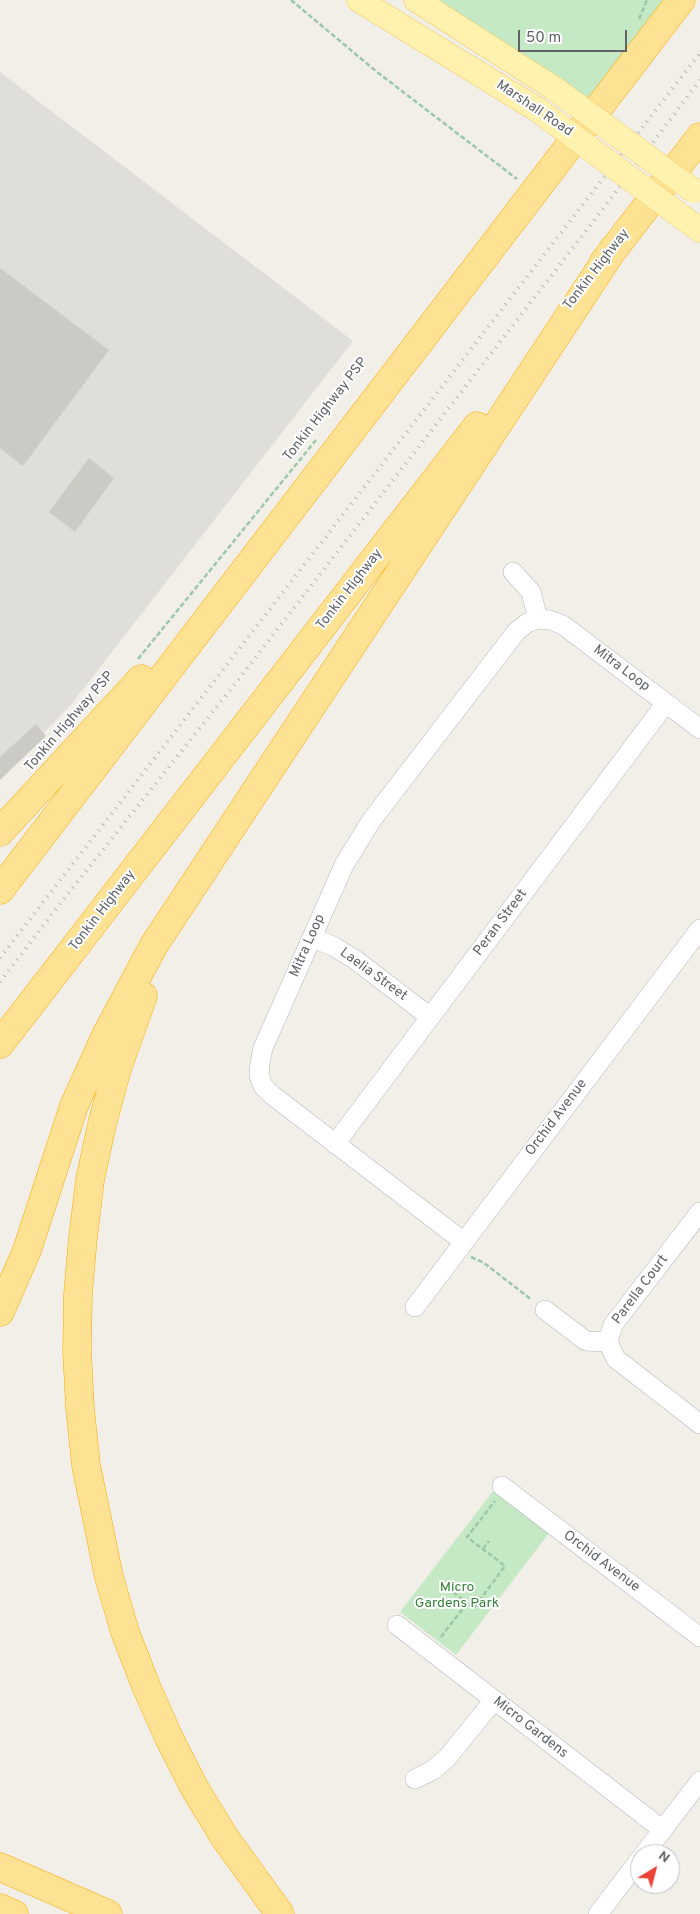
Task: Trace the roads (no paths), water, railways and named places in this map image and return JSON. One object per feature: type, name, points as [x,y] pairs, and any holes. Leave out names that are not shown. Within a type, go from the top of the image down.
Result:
[{"type":"highway","points":[[0,832],[168,650],[525,180],[681,0]]},
{"type":"highway","name":"Tonkin Highway","points":[[0,1044],[700,137]]},
{"type":"highway","points":[[0,890],[525,180]]},
{"type":"highway","points":[[0,1312],[27,1250],[74,1106],[106,1035],[154,945],[614,248]]},
{"type":"highway","points":[[210,861],[161,953],[135,1015],[102,1124],[89,1190],[78,1294],[80,1408],[89,1484],[109,1577],[126,1632],[146,1686],[169,1738],[195,1789],[225,1838],[280,1914]]},
{"type":"highway","points":[[0,1867],[108,1914]]},
{"type":"highway","points":[[0,1908],[14,1914]]},
{"type":"main road","name":"Marshall Road","points":[[359,0],[538,110],[700,230]]},
{"type":"main road","name":"Marshall Road","points":[[416,0],[555,89],[697,194]]},
{"type":"street","points":[[513,572],[531,592],[538,619]]},
{"type":"street","name":"Mitra Loop","points":[[461,1246],[335,1144],[272,1096],[263,1086],[260,1075],[260,1063],[264,1048],[355,844],[516,632],[527,623],[538,619],[550,620],[563,625],[700,729]]},
{"type":"street","name":"Peran Street","points":[[335,1144],[666,703]]},
{"type":"street","name":"Orchid Avenue","points":[[415,1307],[700,929]]},
{"type":"street","name":"Laelia Street","points":[[312,938],[332,946],[357,961],[430,1017]]},
{"type":"street","name":"Parella Court","points":[[700,1212],[613,1325],[608,1342],[616,1358],[700,1424]]},
{"type":"street","points":[[545,1310],[586,1341],[608,1342]]},
{"type":"street","name":"Orchid Avenue","points":[[503,1487],[700,1637]]},
{"type":"street","name":"Micro Gardens","points":[[397,1625],[663,1830]]},
{"type":"street","points":[[414,1779],[433,1770],[447,1758],[494,1700]]},
{"type":"street","points":[[652,1844],[700,1781]]},
{"type":"street","points":[[598,1914],[630,1872]]},
{"type":"railway","points":[[0,958],[700,53]]},
{"type":"railway","points":[[0,982],[235,684],[596,218],[700,80]]},
{"type":"park label","name":"Micro Gardens Park","points":[[457,1596]]}]
